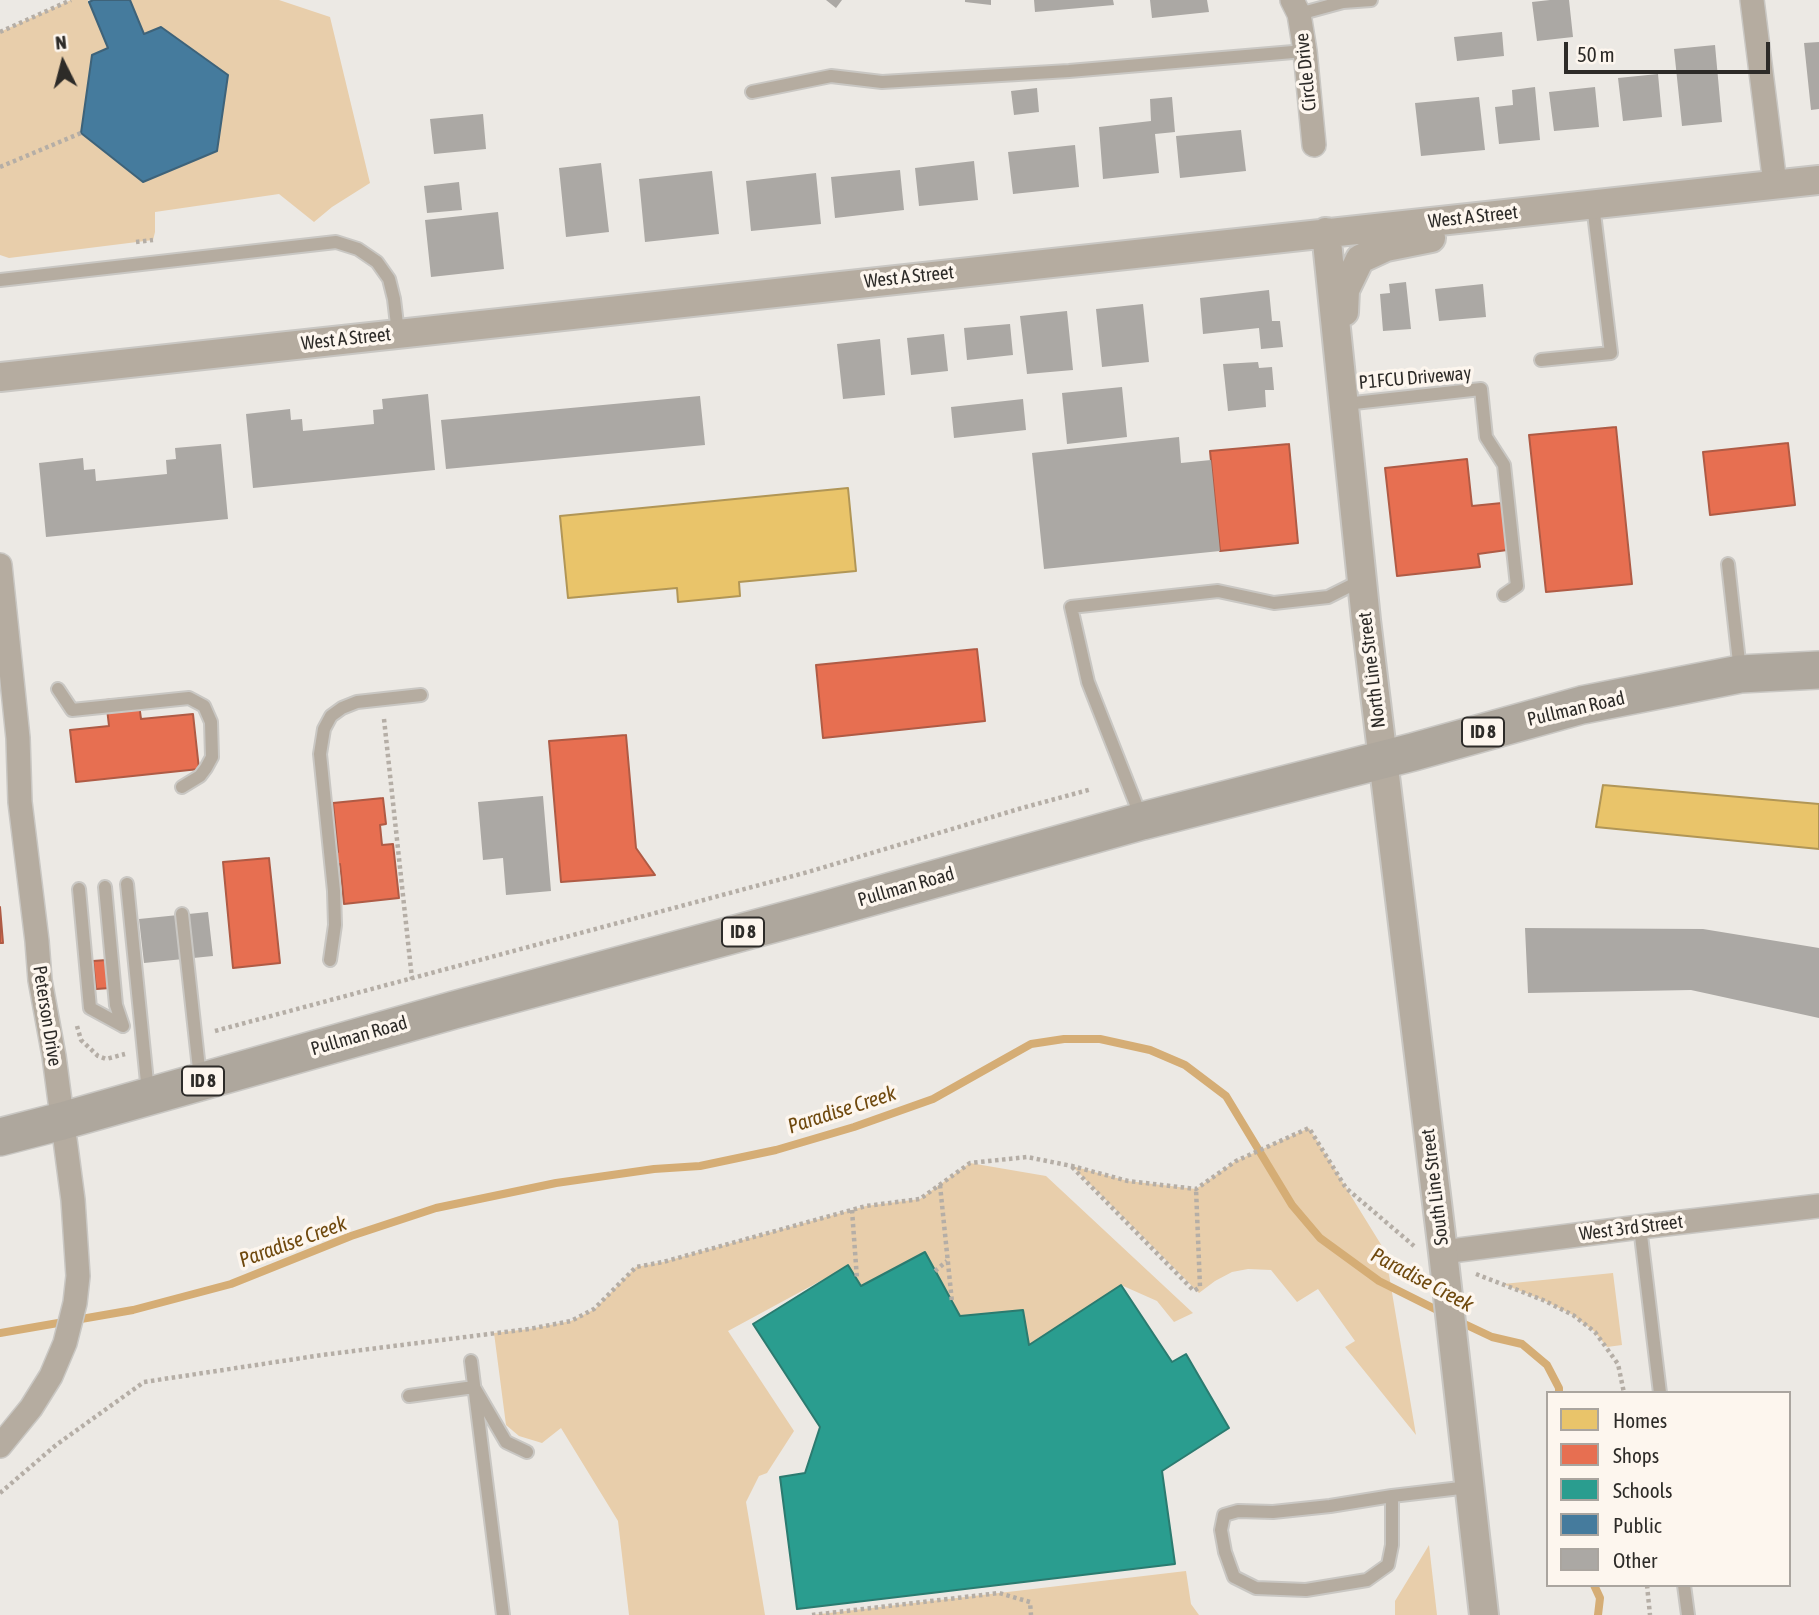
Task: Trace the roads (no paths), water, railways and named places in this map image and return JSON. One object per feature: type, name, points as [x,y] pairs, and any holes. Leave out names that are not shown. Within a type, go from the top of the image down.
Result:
[{"type":"main road","name":"Pullman Road","points":[[0,1137],[1142,821],[1582,705],[1740,674],[1819,670]]},
{"type":"street","points":[[1752,0],[1775,184]]},
{"type":"street","name":"Circle Drive","points":[[1296,7],[1306,51],[1314,145]]},
{"type":"street","name":"West A Street","points":[[0,377],[1819,180]]},
{"type":"street","points":[[1344,393],[1345,290],[1360,260],[1386,247],[1593,205]]},
{"type":"street","points":[[1326,232],[1344,393]]},
{"type":"street","name":"North Line Street","points":[[1344,393],[1383,759]]},
{"type":"street","name":"Peterson Drive","points":[[0,565],[18,738],[20,802],[40,980],[54,1056],[73,1200],[78,1276],[75,1303],[65,1343],[51,1376],[31,1408],[0,1446]]},
{"type":"street","name":"South Line Street","points":[[1383,759],[1435,1259],[1455,1361],[1484,1615]]},
{"type":"street","name":"West 3rd Street","points":[[1435,1259],[1640,1227],[1819,1206]]},
{"type":"lane","points":[[1296,7],[1371,0]]},
{"type":"lane","points":[[752,92],[831,76],[882,82],[1069,71],[1306,51]]},
{"type":"lane","points":[[1541,360],[1611,353],[1593,205]]},
{"type":"lane","points":[[0,280],[336,242],[358,249],[377,262],[389,279],[397,333]]},
{"type":"lane","name":"P1FCU Driveway","points":[[1344,393],[1481,389],[1486,437],[1504,465],[1506,478],[1517,586],[1504,595]]},
{"type":"lane","points":[[1728,564],[1740,674]]},
{"type":"lane","points":[[1142,821],[1088,681],[1071,607],[1219,591],[1274,603],[1328,597],[1362,580]]},
{"type":"lane","points":[[58,690],[72,710],[190,698],[204,706],[211,722],[212,758],[200,776],[182,786]]},
{"type":"lane","points":[[330,960],[335,925],[320,754],[324,729],[331,716],[357,702],[421,695]]},
{"type":"lane","points":[[127,884],[148,1096]]},
{"type":"lane","points":[[79,889],[90,1007],[123,1026],[116,1005],[105,887]]},
{"type":"lane","points":[[182,914],[201,1082]]},
{"type":"lane","points":[[1640,1227],[1660,1391]]},
{"type":"lane","points":[[471,1361],[503,1615]]},
{"type":"lane","points":[[409,1396],[474,1387]]},
{"type":"lane","points":[[474,1387],[506,1442],[527,1452]]},
{"type":"lane","points":[[1392,1496],[1392,1545],[1388,1565],[1367,1580],[1306,1590],[1256,1588],[1234,1577],[1221,1530],[1224,1515],[1238,1511],[1330,1506],[1392,1496],[1469,1487]]},
{"type":"lane","points":[[1684,1587],[1688,1615]]},
{"type":"waterway","name":"Paradise Creek","points":[[0,1333],[133,1310],[231,1284],[351,1236],[436,1208],[556,1183],[654,1169],[700,1166],[776,1150],[854,1127],[933,1099],[1031,1044],[1064,1039],[1100,1039],[1150,1050],[1185,1065],[1226,1096],[1292,1205],[1320,1238],[1379,1281],[1445,1314]]},
{"type":"waterway","name":"Paradise Creek","points":[[1456,1320],[1492,1337],[1522,1344],[1547,1365],[1559,1391]]},
{"type":"waterway","name":"Paradise Creek","points":[[1595,1587],[1600,1598],[1598,1615]]}]
